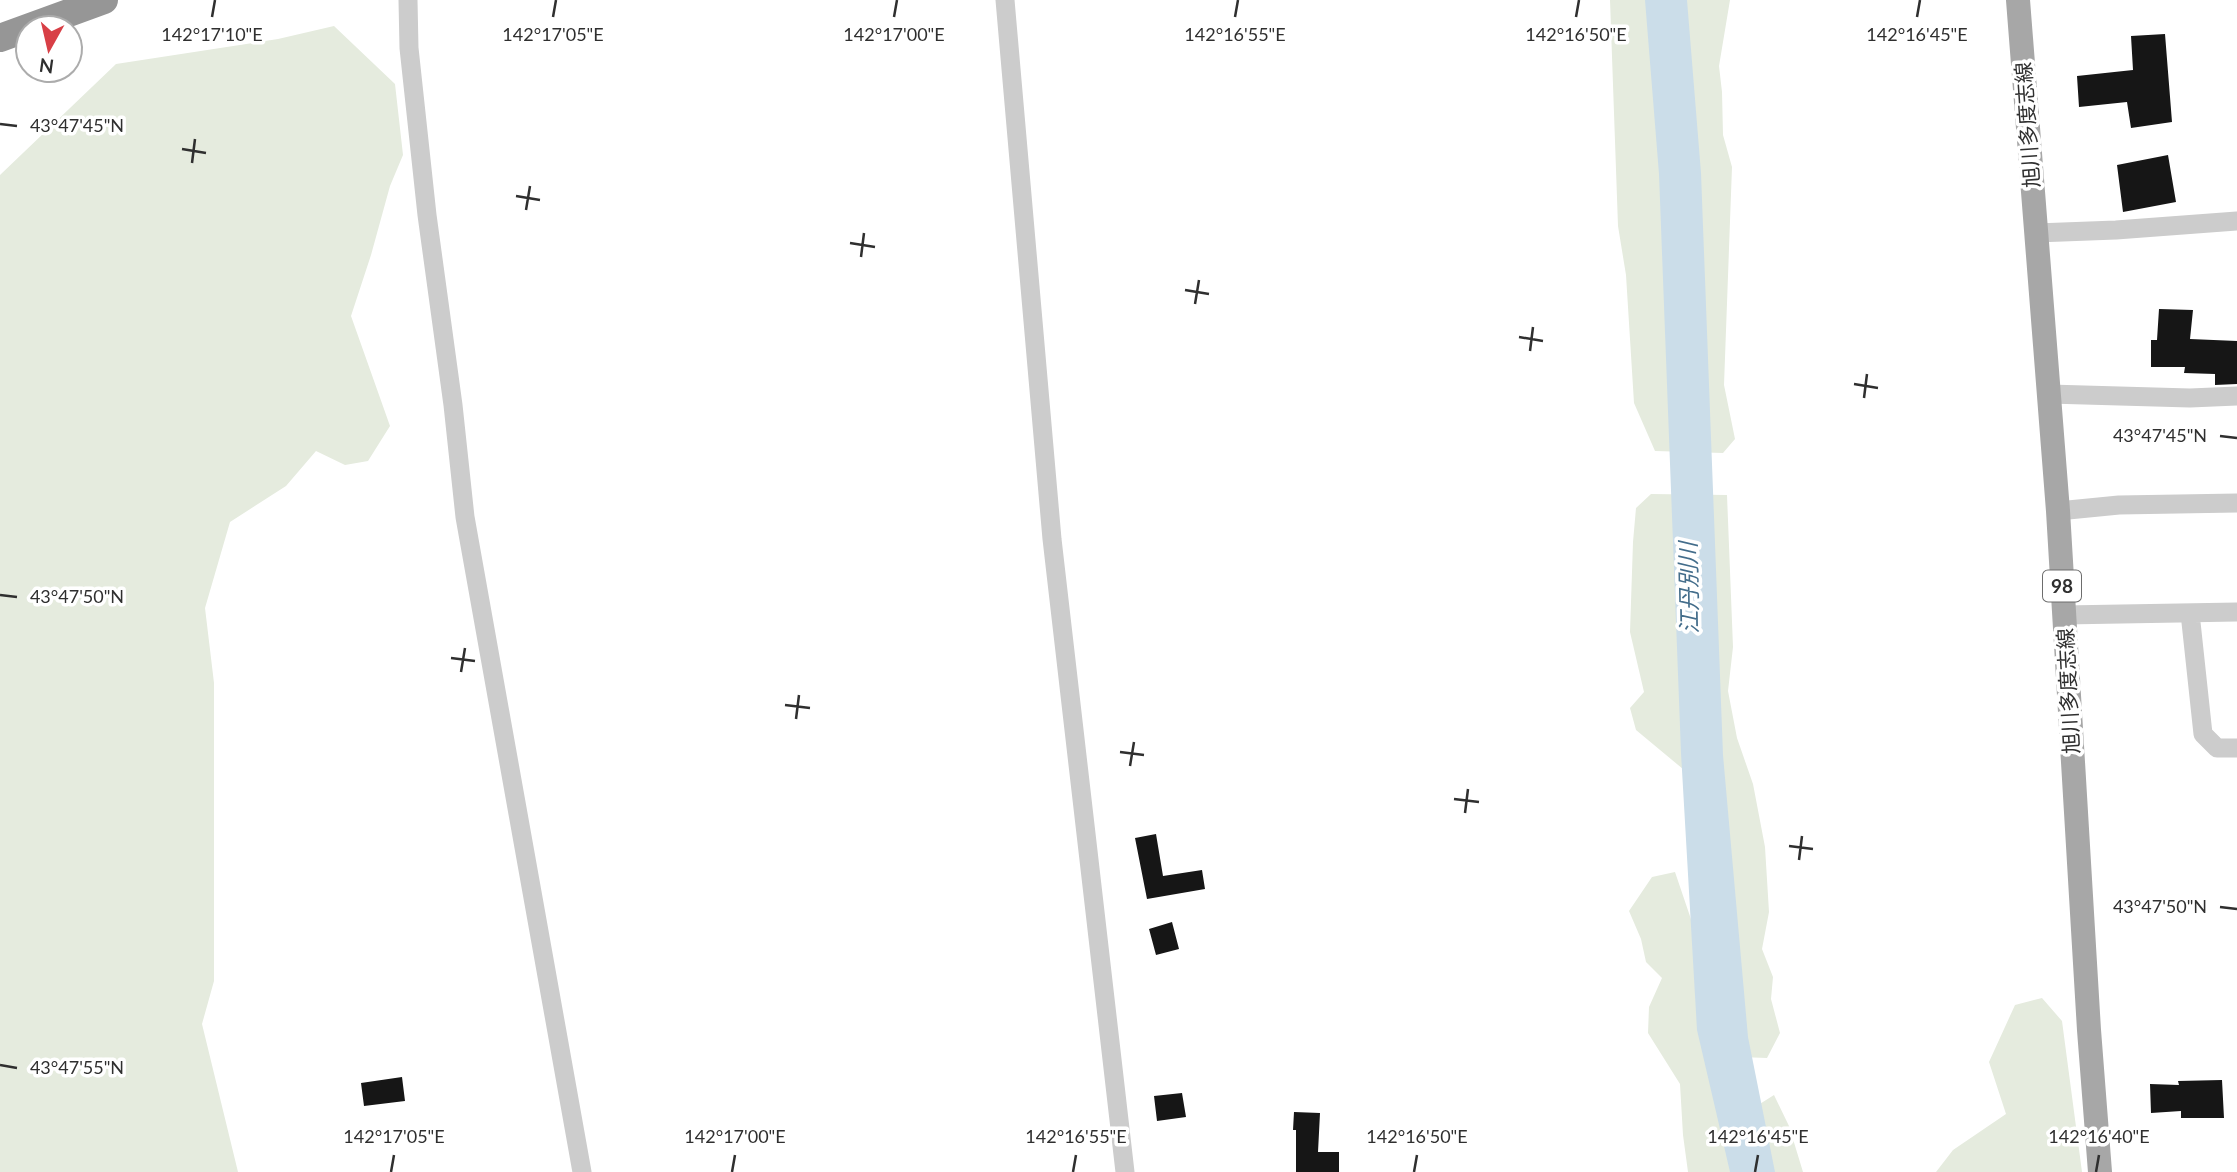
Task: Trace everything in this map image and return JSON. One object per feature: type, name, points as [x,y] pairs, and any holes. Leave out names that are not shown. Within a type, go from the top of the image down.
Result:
[{"type":"highway","points":[[0,38],[104,0]]},
{"type":"main road","name":"旭川多度志線","points":[[2018,0],[2058,511],[2100,1172]]},
{"type":"street","points":[[408,0],[408,48],[465,517],[582,1172]]},
{"type":"street","points":[[1005,0],[1052,539],[1125,1172]]},
{"type":"street","points":[[2036,233],[2237,221]]},
{"type":"street","points":[[2049,394],[2190,398],[2237,396]]},
{"type":"street","points":[[2058,511],[2119,505],[2237,503]]},
{"type":"street","points":[[2064,615],[2237,612]]},
{"type":"street","points":[[2190,613],[2203,734],[2217,748],[2237,748]]},
{"type":"shaded area","points":[[1610,0],[1730,0],[1719,66],[1723,135],[1732,167],[1724,385],[1735,439],[1723,453],[1655,451],[1634,403],[1626,275],[1618,226]]},
{"type":"shaded area","points":[[334,26],[395,84],[403,155],[390,186],[351,316],[390,426],[368,461],[345,465],[316,451],[286,486],[230,522],[205,608],[214,683],[214,981],[202,1024],[238,1172],[0,1172],[0,175],[116,64],[278,39]]},
{"type":"shaded area","points":[[1651,494],[1727,495],[1733,647],[1728,691],[1737,738],[1753,784],[1765,847],[1769,912],[1762,949],[1773,977],[1771,999],[1780,1033],[1767,1058],[1740,1057],[1707,789],[1636,730],[1630,708],[1644,692],[1630,632],[1636,508]]},
{"type":"shaded area","points":[[1675,872],[1697,937],[1745,1172],[1688,1172],[1680,1084],[1648,1033],[1649,1007],[1662,978],[1646,962],[1641,939],[1629,911],[1652,877]]},
{"type":"shaded area","points":[[2042,998],[2062,1021],[2082,1172],[1936,1172],[1953,1150],[2006,1114],[1989,1062],[2015,1005]]},
{"type":"shaded area","points":[[1774,1095],[1789,1126],[1803,1172],[1769,1172],[1755,1107]]},
{"type":"water","name":"江丹別川","points":[[1645,0],[1687,0],[1701,173],[1723,755],[1748,1037],[1775,1172],[1730,1172],[1697,1030],[1681,753],[1659,174]]},
{"type":"building","points":[[2165,34],[2172,122],[2131,128],[2127,102],[2079,107],[2077,76],[2133,70],[2131,36]]},
{"type":"building","points":[[2168,155],[2176,202],[2123,212],[2117,165]]},
{"type":"building","points":[[2159,309],[2193,310],[2190,339],[2237,341],[2237,384],[2215,385],[2215,374],[2184,373],[2185,367],[2151,367],[2151,340],[2157,340]]},
{"type":"building","points":[[1156,834],[1163,876],[1202,870],[1205,889],[1147,899],[1135,838]]},
{"type":"building","points":[[1172,922],[1179,949],[1156,955],[1149,929]]},
{"type":"building","points":[[402,1077],[405,1101],[364,1106],[361,1083]]},
{"type":"building","points":[[2222,1080],[2224,1118],[2181,1118],[2181,1111],[2151,1113],[2150,1084],[2179,1085],[2178,1081]]},
{"type":"building","points":[[1182,1093],[1186,1117],[1157,1121],[1154,1096]]},
{"type":"building","points":[[1294,1112],[1320,1113],[1318,1152],[1339,1152],[1339,1172],[1296,1172]]}]
